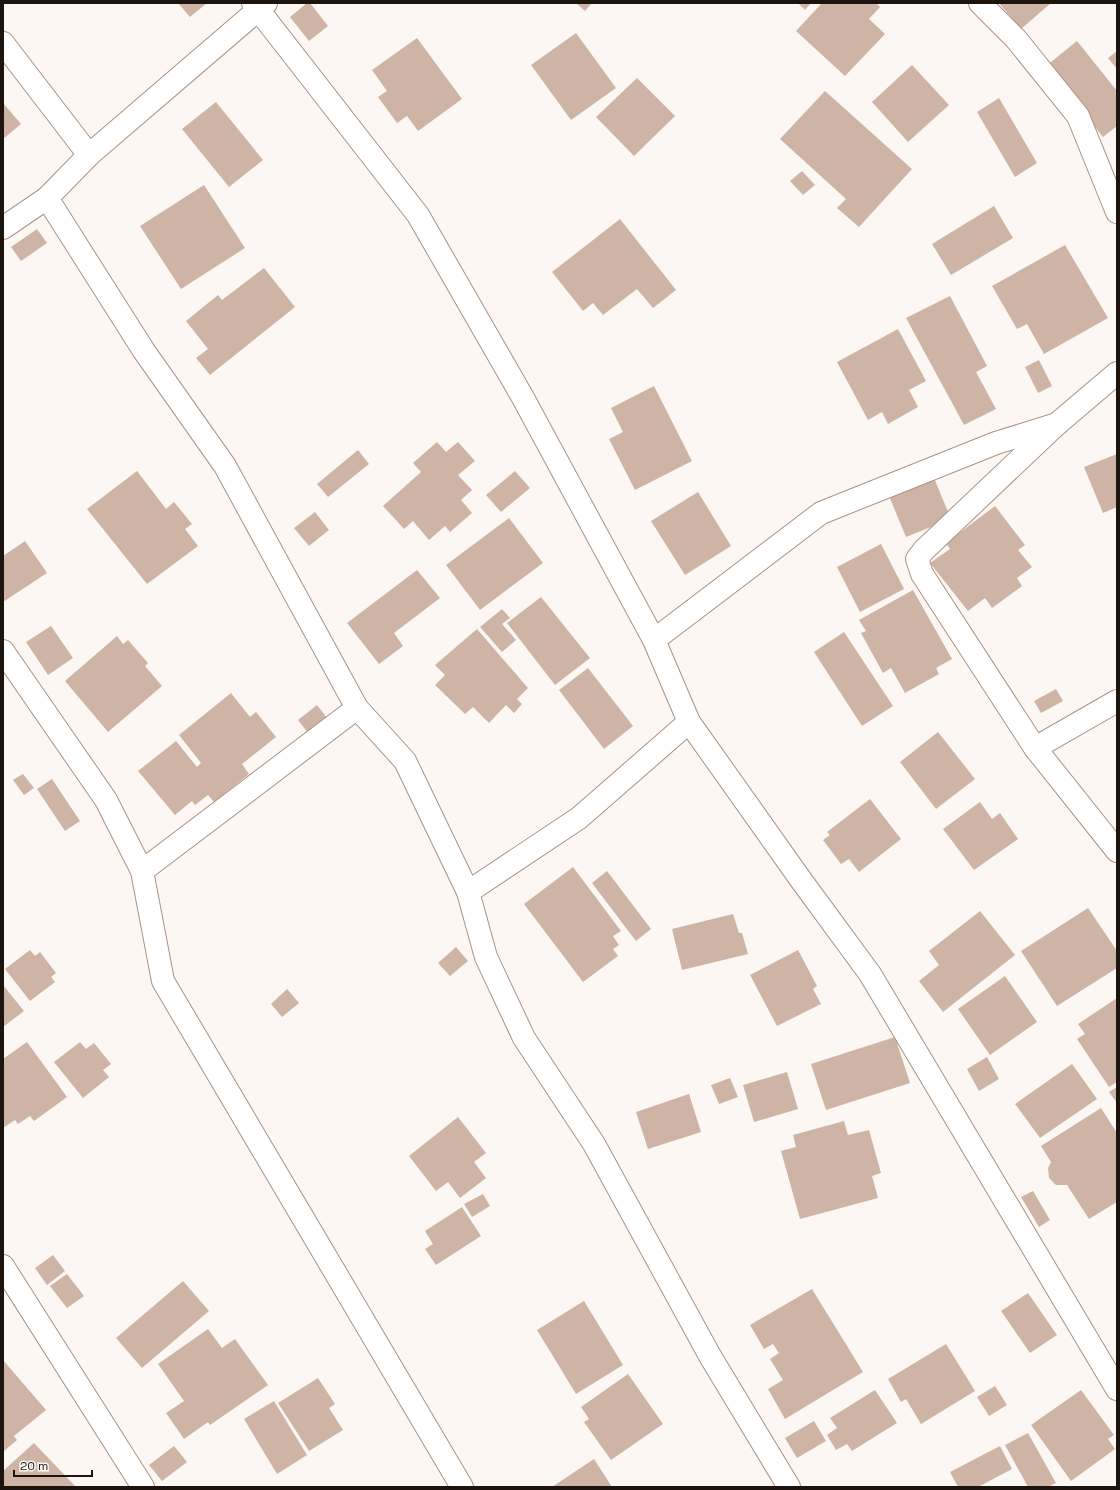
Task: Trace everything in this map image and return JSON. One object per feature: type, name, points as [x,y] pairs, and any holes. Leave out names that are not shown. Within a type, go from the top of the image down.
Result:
[{"type":"street","points":[[980,3],[1016,39],[1078,116],[1117,212]]},
{"type":"street","points":[[3,228],[47,198],[89,155],[259,5],[418,215],[522,396],[654,640],[689,722],[801,880],[870,974],[1117,1389]]},
{"type":"street","points":[[3,43],[89,155]]},
{"type":"street","points":[[47,198],[144,351],[225,466],[357,708],[405,761],[468,892],[486,957],[524,1038],[594,1144],[710,1356],[789,1487]]},
{"type":"street","points":[[1117,374],[1057,424],[917,558],[922,574],[1035,748],[1117,851]]},
{"type":"street","points":[[654,640],[822,513],[996,444],[1057,424]]},
{"type":"street","points":[[3,651],[106,800],[142,871],[163,981],[462,1487]]},
{"type":"street","points":[[1035,748],[1117,701]]},
{"type":"street","points":[[142,871],[357,708]]},
{"type":"street","points":[[468,892],[579,818],[689,722]]},
{"type":"street","points":[[3,1266],[143,1487]]},
{"type":"building","points":[[178,3],[207,3],[190,17]]},
{"type":"building","points":[[307,3],[310,3],[328,26],[309,41],[290,17]]},
{"type":"building","points":[[576,3],[592,3],[585,11]]},
{"type":"building","points":[[798,3],[811,3],[805,10]]},
{"type":"building","points":[[822,3],[876,3],[880,7],[869,19],[885,34],[845,76],[796,31]]},
{"type":"building","points":[[999,3],[1051,3],[1021,29]]},
{"type":"building","points":[[576,33],[616,88],[571,120],[531,65]]},
{"type":"building","points":[[417,38],[462,99],[418,131],[407,116],[397,123],[378,97],[387,91],[372,70]]},
{"type":"building","points":[[1077,41],[1117,91],[1117,126],[1103,137],[1046,66]]},
{"type":"building","points":[[1117,51],[1117,69],[1108,58]]},
{"type":"building","points":[[912,65],[949,105],[908,142],[872,102]]},
{"type":"building","points":[[637,78],[675,116],[634,156],[596,117]]},
{"type":"building","points":[[825,91],[912,169],[859,227],[837,208],[846,199],[780,139]]},
{"type":"building","points":[[999,98],[1037,163],[1015,177],[977,112]]},
{"type":"building","points":[[216,102],[263,160],[229,187],[182,129]]},
{"type":"building","points":[[3,103],[21,124],[3,139]]},
{"type":"building","points":[[802,171],[815,185],[803,195],[790,181]]},
{"type":"building","points":[[204,185],[245,248],[181,289],[140,226]]},
{"type":"building","points":[[994,206],[1013,238],[951,275],[932,244]]},
{"type":"building","points":[[620,219],[676,290],[653,308],[637,289],[603,315],[593,303],[583,311],[552,272]]},
{"type":"building","points":[[37,229],[47,243],[21,261],[11,247]]},
{"type":"building","points":[[1065,245],[1108,318],[1044,354],[1027,324],[1017,329],[992,286]]},
{"type":"building","points":[[264,268],[295,307],[210,375],[196,358],[208,349],[186,321],[218,295],[222,300]]},
{"type":"building","points":[[950,296],[987,366],[976,372],[996,409],[964,425],[906,318]]},
{"type":"building","points":[[898,329],[926,381],[909,390],[918,407],[888,424],[882,412],[868,420],[837,362]]},
{"type":"building","points":[[1039,360],[1052,386],[1038,393],[1025,367]]},
{"type":"building","points":[[654,386],[692,461],[635,490],[609,439],[623,432],[611,408]]},
{"type":"building","points":[[437,442],[446,452],[458,442],[475,461],[458,475],[472,490],[461,500],[472,513],[450,532],[445,526],[429,540],[413,521],[404,529],[383,506],[421,472],[413,463]]},
{"type":"building","points":[[358,450],[369,464],[328,497],[317,484]]},
{"type":"building","points":[[1117,454],[1117,507],[1103,513],[1084,467]]},
{"type":"building","points":[[137,471],[166,509],[174,502],[192,524],[185,529],[198,546],[147,584],[87,509]]},
{"type":"building","points":[[515,471],[530,488],[501,512],[486,495]]},
{"type":"building","points":[[934,478],[951,519],[906,537],[889,496]]},
{"type":"building","points":[[698,492],[731,546],[685,575],[651,521]]},
{"type":"building","points":[[995,506],[1025,545],[1018,550],[1032,567],[1017,578],[1022,586],[992,608],[985,598],[968,611],[930,563],[950,549],[946,543]]},
{"type":"building","points":[[315,512],[329,530],[309,546],[294,528]]},
{"type":"building","points":[[509,518],[543,563],[480,610],[446,565]]},
{"type":"building","points":[[25,541],[47,573],[3,602],[3,556]]},
{"type":"building","points":[[881,544],[904,589],[860,612],[837,567]]},
{"type":"building","points":[[417,570],[440,598],[394,633],[403,646],[379,664],[347,623]]},
{"type":"building","points":[[913,590],[952,659],[936,668],[939,674],[905,693],[891,668],[883,673],[861,633],[866,631],[859,620]]},
{"type":"building","points":[[541,597],[590,658],[555,685],[507,623]]},
{"type":"building","points":[[502,609],[510,618],[502,624],[516,640],[502,652],[480,627]]},
{"type":"building","points":[[51,626],[73,658],[48,675],[26,642]]},
{"type":"building","points":[[477,629],[528,688],[517,699],[522,704],[514,713],[506,705],[489,723],[473,707],[465,714],[435,685],[445,675],[435,665]]},
{"type":"building","points":[[844,632],[893,706],[862,726],[814,652]]},
{"type":"building","points":[[117,636],[123,644],[128,640],[148,663],[145,666],[162,686],[108,732],[65,681]]},
{"type":"building","points":[[588,668],[633,726],[604,749],[559,690]]},
{"type":"building","points":[[1056,689],[1063,701],[1041,713],[1034,701]]},
{"type":"building","points":[[231,693],[250,717],[256,712],[276,737],[242,764],[249,774],[214,802],[208,795],[195,805],[192,801],[175,815],[138,771],[176,741],[197,767],[201,763],[179,735]]},
{"type":"building","points":[[317,705],[328,719],[308,733],[298,720]]},
{"type":"building","points":[[938,732],[975,779],[936,809],[900,762]]},
{"type":"building","points":[[23,774],[34,788],[24,795],[13,780]]},
{"type":"building","points":[[52,779],[80,821],[65,831],[37,789]]},
{"type":"building","points":[[870,799],[901,839],[859,872],[849,859],[841,864],[823,840],[830,835],[827,832]]},
{"type":"building","points":[[980,802],[992,819],[1000,813],[1018,839],[974,870],[943,829]]},
{"type":"building","points":[[573,867],[621,931],[613,936],[619,945],[613,949],[618,956],[583,982],[524,904]]},
{"type":"building","points":[[607,871],[651,929],[636,941],[592,883]]},
{"type":"building","points":[[1088,908],[1117,951],[1117,968],[1057,1006],[1021,951]]},
{"type":"building","points":[[980,911],[1015,955],[943,1012],[919,981],[939,965],[929,951]]},
{"type":"building","points":[[733,914],[739,933],[742,933],[748,954],[682,970],[672,929]]},
{"type":"building","points":[[456,947],[468,961],[450,976],[438,963]]},
{"type":"building","points":[[30,950],[35,956],[40,952],[56,973],[51,977],[55,982],[30,1001],[5,969]]},
{"type":"building","points":[[798,950],[817,986],[813,989],[821,1004],[777,1026],[750,975]]},
{"type":"building","points":[[1005,976],[1037,1022],[990,1055],[958,1009]]},
{"type":"building","points":[[3,985],[24,1011],[3,1027]]},
{"type":"building","points":[[287,989],[299,1003],[282,1017],[271,1004]]},
{"type":"building","points":[[1117,998],[1117,1082],[1109,1087],[1077,1039],[1085,1034],[1078,1024]]},
{"type":"building","points":[[895,1037],[910,1083],[826,1110],[811,1064]]},
{"type":"building","points":[[27,1042],[67,1097],[34,1121],[30,1116],[18,1124],[15,1120],[3,1128],[3,1059]]},
{"type":"building","points":[[80,1042],[86,1049],[94,1043],[111,1064],[103,1070],[109,1077],[83,1098],[54,1062]]},
{"type":"building","points":[[987,1057],[999,1079],[979,1091],[967,1069]]},
{"type":"building","points":[[1072,1064],[1097,1099],[1040,1138],[1015,1104]]},
{"type":"building","points":[[787,1072],[798,1109],[754,1122],[743,1085]]},
{"type":"building","points":[[730,1078],[738,1097],[719,1104],[711,1085]]},
{"type":"building","points":[[1117,1087],[1117,1103],[1109,1092]]},
{"type":"building","points":[[689,1094],[701,1132],[648,1149],[636,1112]]},
{"type":"building","points":[[1101,1108],[1117,1133],[1117,1202],[1089,1219],[1067,1185],[1056,1185],[1049,1178],[1048,1168],[1051,1162],[1041,1146]]},
{"type":"building","points":[[458,1117],[486,1153],[474,1162],[486,1178],[460,1198],[448,1182],[436,1191],[409,1156]]},
{"type":"building","points":[[844,1121],[848,1135],[869,1130],[881,1173],[872,1176],[878,1198],[800,1219],[781,1151],[796,1147],[793,1135]]},
{"type":"building","points":[[1033,1191],[1050,1220],[1039,1227],[1021,1197]]},
{"type":"building","points":[[483,1194],[490,1206],[472,1217],[464,1204]]},
{"type":"building","points":[[462,1207],[481,1236],[436,1265],[425,1249],[433,1244],[425,1231]]},
{"type":"building","points":[[53,1255],[65,1271],[47,1285],[35,1268]]},
{"type":"building","points":[[67,1274],[84,1296],[67,1308],[50,1286]]},
{"type":"building","points":[[183,1281],[209,1311],[142,1368],[116,1338]]},
{"type":"building","points":[[812,1289],[863,1372],[785,1419],[768,1389],[783,1380],[770,1359],[779,1353],[773,1344],[764,1349],[750,1325]]},
{"type":"building","points":[[1028,1293],[1057,1335],[1030,1353],[1001,1311]]},
{"type":"building","points":[[584,1301],[623,1365],[576,1394],[537,1330]]},
{"type":"building","points":[[208,1329],[222,1348],[235,1339],[268,1385],[210,1425],[208,1422],[184,1439],[166,1413],[184,1401],[158,1364]]},
{"type":"building","points":[[946,1344],[975,1391],[921,1424],[906,1399],[901,1402],[888,1379]]},
{"type":"building","points":[[3,1360],[46,1410],[14,1436],[17,1440],[3,1452]]},
{"type":"building","points":[[628,1374],[663,1424],[611,1460],[584,1422],[589,1419],[581,1407]]},
{"type":"building","points":[[318,1378],[335,1404],[329,1408],[343,1430],[309,1451],[278,1403]]},
{"type":"building","points":[[995,1386],[1007,1405],[989,1416],[977,1397]]},
{"type":"building","points":[[875,1390],[897,1423],[852,1451],[847,1444],[836,1450],[827,1435],[837,1428],[830,1418]]},
{"type":"building","points":[[1081,1390],[1114,1435],[1108,1439],[1115,1449],[1071,1481],[1031,1425]]},
{"type":"building","points":[[274,1401],[307,1455],[277,1474],[244,1419]]},
{"type":"building","points":[[814,1421],[826,1441],[797,1458],[785,1438]]},
{"type":"building","points":[[1028,1433],[1056,1483],[1048,1487],[1028,1487],[1005,1445]]},
{"type":"building","points":[[34,1443],[76,1487],[3,1487],[3,1471]]},
{"type":"building","points":[[174,1446],[187,1462],[162,1481],[149,1465]]},
{"type":"building","points":[[1000,1446],[1012,1469],[978,1487],[958,1487],[950,1472]]},
{"type":"building","points":[[594,1459],[612,1487],[552,1487]]}]
